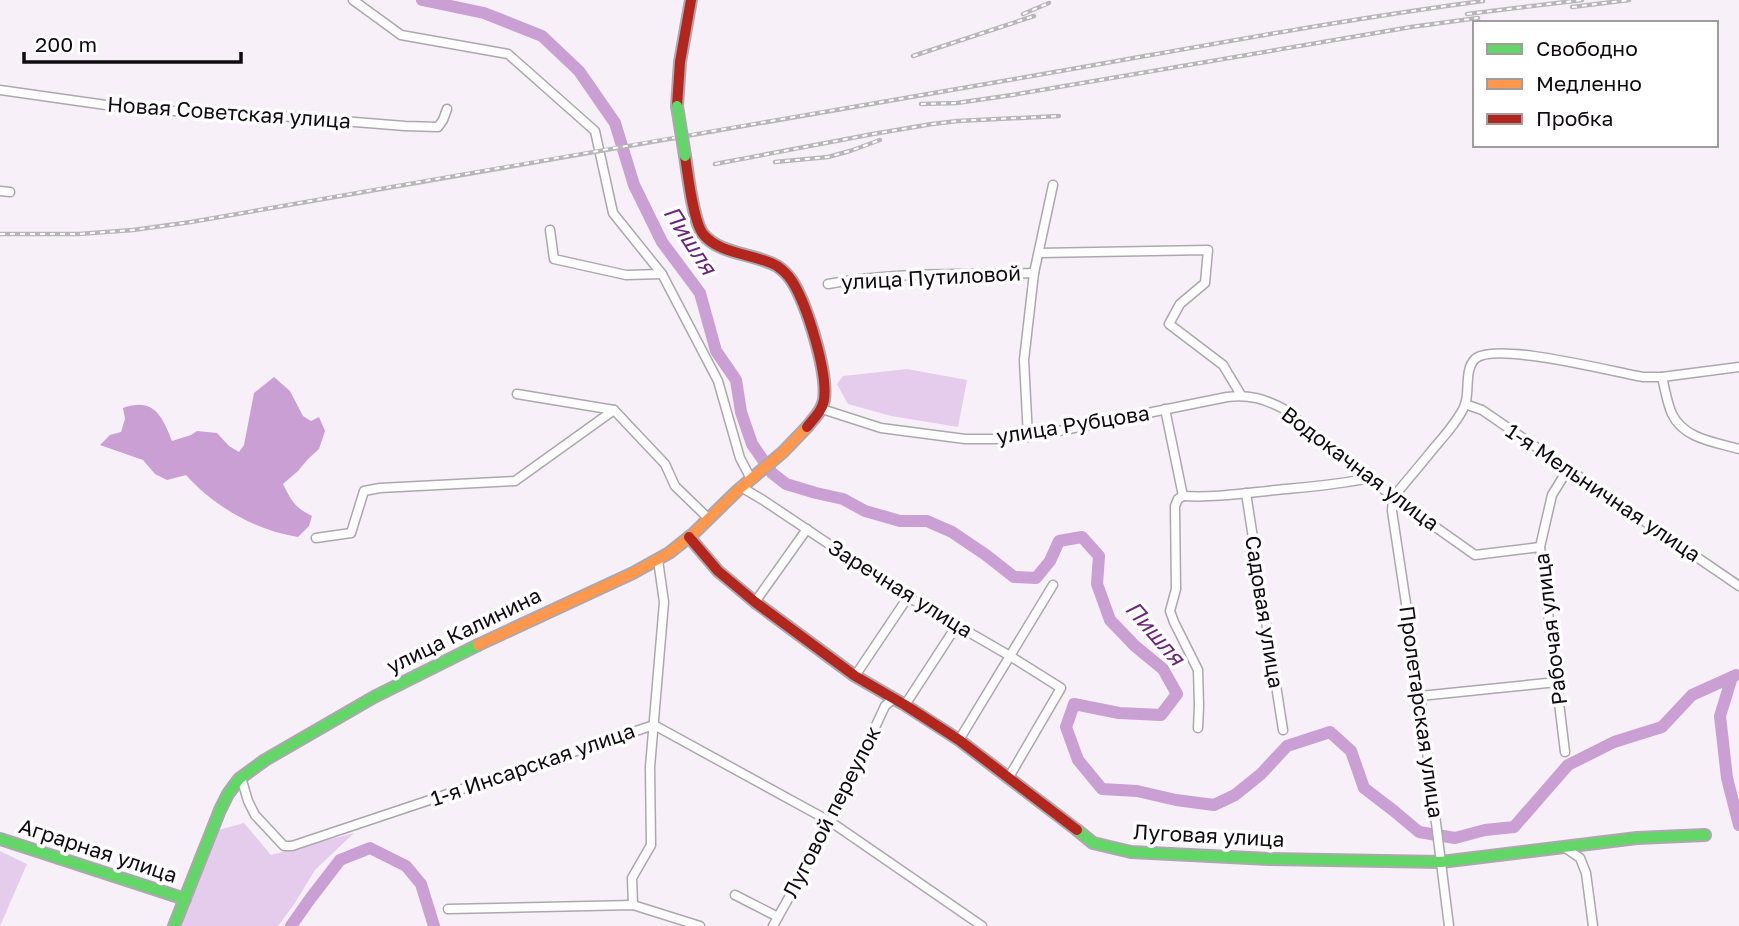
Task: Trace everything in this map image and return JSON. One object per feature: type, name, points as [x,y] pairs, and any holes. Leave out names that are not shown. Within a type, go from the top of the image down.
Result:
[{"type":"main road","points":[[691,0],[680,62],[677,106],[698,226],[710,242],[722,248],[764,259],[777,266],[797,287],[821,366],[825,389],[822,409]]},
{"type":"main road","name":"улица Калинина","points":[[174,926],[221,808],[241,777],[336,718],[393,687],[463,651],[659,560],[689,537],[741,487],[782,453],[822,409]]},
{"type":"main road","name":"Луговая улица","points":[[689,537],[718,571],[755,602],[855,676],[959,740],[1093,843],[1131,852],[1269,859],[1441,862],[1637,838],[1706,835]]},
{"type":"main road","name":"Аграрная улица","points":[[0,839],[185,899]]},
{"type":"street","points":[[353,0],[401,35],[508,54],[595,131],[613,213],[662,274],[718,381],[740,458],[755,476]]},
{"type":"street","name":"Новая Советская улица","points":[[0,90],[141,110],[242,113],[405,126],[438,127],[447,109]]},
{"type":"street","points":[[1028,437],[1024,360],[1034,273],[1053,185]]},
{"type":"street","points":[[0,191],[10,192]]},
{"type":"street","points":[[550,230],[554,259],[626,275],[662,274]]},
{"type":"street","points":[[1038,253],[1208,250],[1205,283],[1180,304],[1168,324],[1223,365],[1241,395]]},
{"type":"street","name":"улица Путиловой","points":[[828,284],[855,279],[906,276],[1034,273]]},
{"type":"street","points":[[1393,497],[1454,424],[1465,404],[1469,371],[1478,356],[1493,353],[1524,354],[1643,377],[1739,367]]},
{"type":"street","points":[[1662,377],[1672,414],[1683,429],[1701,438],[1739,449]]},
{"type":"street","points":[[517,394],[614,410],[665,464],[675,486],[708,518]]},
{"type":"street","name":"улица Рубцова","points":[[822,409],[881,428],[965,439],[997,439],[1028,437],[1241,395]]},
{"type":"street","name":"Водокачная улица","points":[[1241,395],[1265,399],[1284,409],[1393,497],[1475,555],[1540,547]]},
{"type":"street","name":"1-я Мельничная улица","points":[[1465,404],[1482,410],[1739,586]]},
{"type":"street","points":[[1165,409],[1183,496]]},
{"type":"street","points":[[316,538],[351,533],[364,491],[515,481],[614,410]]},
{"type":"street","name":"Рабочая улица","points":[[1566,752],[1540,547],[1552,495],[1568,469]]},
{"type":"street","points":[[1198,728],[1198,670],[1170,611],[1176,589],[1175,506],[1178,499],[1183,496],[1199,497],[1348,483],[1369,478]]},
{"type":"street","name":"Заречная улица","points":[[741,487],[908,597],[1061,688],[1009,777]]},
{"type":"street","name":"Садовая улица","points":[[1246,493],[1283,730]]},
{"type":"street","name":"Пролетарская улица","points":[[1393,497],[1392,511],[1420,696],[1449,926]]},
{"type":"street","points":[[755,602],[807,529]]},
{"type":"street","points":[[633,905],[632,878],[651,845],[650,767],[664,602],[659,560]]},
{"type":"street","points":[[959,740],[1053,585]]},
{"type":"street","points":[[855,676],[908,597]]},
{"type":"street","points":[[905,705],[957,625]]},
{"type":"street","points":[[1420,696],[1557,682]]},
{"type":"street","name":"Луговой переулок","points":[[773,926],[831,822],[885,706],[893,699]]},
{"type":"street","name":"1-я Инсарская улица","points":[[241,777],[247,801],[255,815],[284,846],[292,846],[654,724],[831,822],[982,926]]},
{"type":"street","points":[[1564,847],[1580,858],[1586,873],[1593,926]]},
{"type":"street","points":[[735,895],[778,917]]},
{"type":"street","points":[[448,909],[633,905],[699,926]]},
{"type":"shaded area","points":[[907,369],[967,380],[958,427],[891,416],[848,404],[837,384],[843,376]]},
{"type":"shaded area","points":[[274,377],[290,391],[303,416],[311,421],[319,417],[325,431],[319,449],[283,484],[294,503],[312,516],[309,526],[298,537],[251,523],[223,507],[186,475],[167,480],[155,474],[143,460],[100,445],[110,435],[121,432],[125,419],[123,408],[142,405],[160,416],[172,441],[197,431],[217,433],[239,452],[244,445],[254,393]]},
{"type":"shaded area","points":[[244,823],[271,855],[354,833],[315,870],[278,926],[181,926],[215,831]]},
{"type":"shaded area","points":[[0,851],[27,864],[0,926]]},
{"type":"waterway","name":"Пишля","points":[[422,0],[484,13],[542,36],[579,71],[615,123],[634,185],[662,242],[700,293],[716,351],[736,380],[741,412],[752,444],[772,473],[786,484],[843,499],[865,511],[900,521],[927,521],[952,532],[1014,577],[1036,578],[1050,561],[1059,541],[1082,537],[1099,556],[1097,584],[1110,620],[1135,646],[1163,669],[1177,694],[1161,715],[1119,713],[1074,704],[1066,727],[1078,760],[1102,789],[1137,791],[1214,805],[1235,795],[1261,774],[1287,746],[1330,732],[1351,751],[1364,788],[1419,832],[1455,838],[1485,830],[1514,827],[1568,765],[1614,742],[1662,727],[1692,695],[1732,677]]},
{"type":"waterway","points":[[1736,675],[1732,677],[1720,716],[1727,778],[1739,825]]},
{"type":"waterway","points":[[291,926],[340,860],[370,848],[406,866],[421,884],[434,926]]},
{"type":"railway","points":[[1467,14],[1582,0]]},
{"type":"railway","points":[[1572,7],[1629,0]]},
{"type":"railway","points":[[0,234],[79,234],[191,222],[1305,28],[1483,1]]},
{"type":"railway","points":[[1023,14],[1049,3]]},
{"type":"railway","points":[[913,56],[1034,16]]},
{"type":"railway","points":[[921,104],[957,103],[1012,95],[1478,18]]},
{"type":"railway","points":[[715,164],[932,124],[1059,116]]},
{"type":"railway","points":[[775,162],[828,157],[880,140]]},
{"type":"traffic: fast","points":[[677,106],[685,156]]},
{"type":"traffic: fast","points":[[174,926],[220,810],[239,779],[265,760],[374,697],[478,645]]},
{"type":"traffic: fast","points":[[1077,830],[1093,843],[1131,852],[1269,859],[1441,862],[1637,838],[1705,835]]},
{"type":"traffic: fast","points":[[0,839],[185,899]]},
{"type":"traffic: slow","points":[[478,645],[633,573],[669,553],[783,452],[807,427]]},
{"type":"traffic: jam","points":[[677,106],[680,62],[691,0]]},
{"type":"traffic: jam","points":[[685,156],[694,209],[703,234],[710,241],[728,250],[777,266],[789,277],[798,292],[810,322],[823,373],[824,400],[807,427]]},
{"type":"traffic: jam","points":[[689,537],[718,571],[755,602],[855,676],[959,740],[1077,830]]}]
